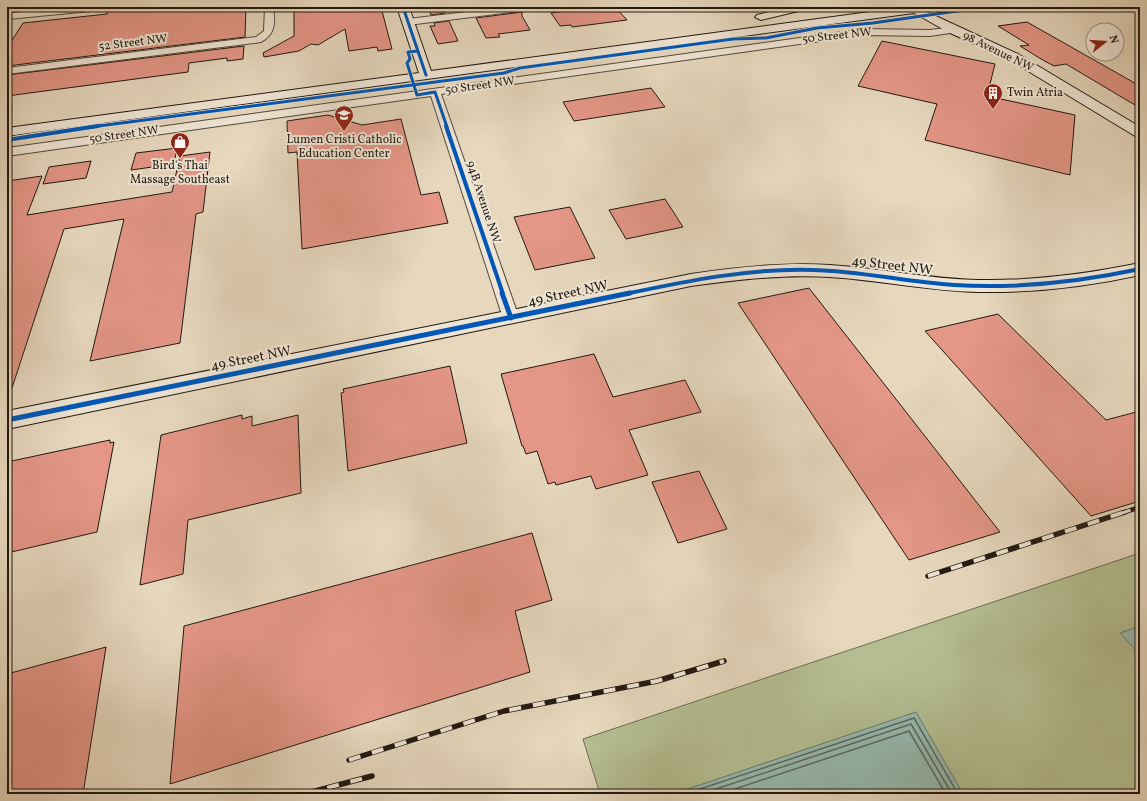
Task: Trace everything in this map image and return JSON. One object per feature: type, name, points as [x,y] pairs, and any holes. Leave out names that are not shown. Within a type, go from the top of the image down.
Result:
[{"type":"main road","points":[[402,7],[424,71]]},
{"type":"main road","points":[[749,19],[803,7]]},
{"type":"main road","name":"50 Street NW","points":[[7,132],[424,71],[477,59],[868,7]]},
{"type":"main road","points":[[814,23],[840,16],[902,7]]},
{"type":"main road","points":[[917,8],[932,7]]},
{"type":"main road","name":"50 Street NW","points":[[7,121],[814,23],[917,8],[936,7]]},
{"type":"main road","name":"98 Avenue NW","points":[[917,8],[954,30],[1014,57],[1140,133]]},
{"type":"main road","points":[[676,32],[720,24]]},
{"type":"main road","points":[[418,51],[434,57]]},
{"type":"main road","points":[[458,59],[477,59]]},
{"type":"main road","name":"49 Street NW","points":[[7,420],[691,280],[730,274],[786,271],[828,271],[935,283],[1000,286],[1073,281],[1140,269]]},
{"type":"street","points":[[11,12],[101,7]]},
{"type":"street","name":"52 Street NW","points":[[7,71],[246,42],[262,38],[270,30],[270,7]]},
{"type":"street","points":[[408,22],[528,7]]},
{"type":"street","name":"50 Street NW","points":[[7,152],[864,32],[930,33],[954,30]]},
{"type":"street","name":"94B Avenue NW","points":[[435,92],[511,318]]},
{"type":"green space","points":[[16,7],[78,7],[12,14]]},
{"type":"green space","points":[[1140,553],[1140,794],[600,794],[583,739]]},
{"type":"water","points":[[1140,626],[1140,655],[1120,633]]},
{"type":"water","points":[[916,712],[963,794],[673,794]]},
{"type":"building","points":[[108,7],[246,7],[245,37],[7,66],[7,48],[23,23],[107,14]]},
{"type":"building","points":[[294,7],[307,7],[308,12],[340,7],[381,7],[392,49],[378,51],[377,47],[349,51],[345,29],[318,45],[311,44],[299,51],[264,57],[263,53],[294,36]]},
{"type":"building","points":[[428,7],[442,7],[445,13],[431,15]]},
{"type":"building","points":[[592,7],[615,7],[627,20],[572,27],[571,25],[560,26],[551,13]]},
{"type":"building","points":[[522,12],[522,16],[530,30],[498,34],[500,37],[486,38],[476,18]]},
{"type":"building","points":[[449,21],[458,41],[438,44],[430,26],[435,26],[434,23]]},
{"type":"building","points":[[1027,22],[1085,55],[1085,62],[1098,62],[1140,86],[1140,108],[1066,64],[1054,66],[1041,59],[1020,46],[1029,45],[998,26]]},
{"type":"building","name":"Twin Atria","points":[[882,41],[995,64],[987,96],[1075,115],[1070,175],[925,140],[937,104],[858,86]]},
{"type":"building","points":[[244,46],[243,59],[227,61],[227,58],[189,63],[188,72],[7,96],[7,75]]},
{"type":"building","points":[[651,88],[665,107],[574,121],[563,102]]},
{"type":"building","points":[[328,115],[362,125],[401,119],[421,195],[439,192],[448,223],[302,249],[297,152],[288,153],[287,121]]},
{"type":"building","points":[[177,148],[174,164],[131,170],[136,153]]},
{"type":"building","points":[[210,152],[203,212],[196,214],[180,343],[90,361],[124,219],[64,229],[10,394],[7,393],[7,181],[42,176],[27,215],[172,192],[180,156]]},
{"type":"building","points":[[91,161],[86,178],[43,184],[49,167]]},
{"type":"building","points":[[665,199],[683,227],[626,239],[609,210]]},
{"type":"building","points":[[570,207],[595,258],[535,270],[514,217]]},
{"type":"building","points":[[809,288],[1000,532],[909,560],[738,303]]},
{"type":"building","points":[[998,314],[1106,420],[1140,411],[1140,501],[1091,516],[925,331]]},
{"type":"building","points":[[594,354],[613,397],[685,380],[701,412],[629,430],[648,475],[596,489],[591,476],[556,485],[555,482],[548,484],[537,451],[526,454],[522,446],[501,374]]},
{"type":"building","points":[[450,366],[467,443],[348,471],[341,393],[344,392],[343,389]]},
{"type":"building","points":[[242,415],[242,419],[252,416],[252,426],[298,415],[301,493],[188,520],[183,574],[140,585],[161,435]]},
{"type":"building","points":[[110,440],[110,443],[114,442],[97,532],[7,553],[7,462]]},
{"type":"building","points":[[699,471],[727,529],[678,543],[652,482]]},
{"type":"building","points":[[532,533],[552,600],[515,611],[530,672],[170,784],[184,626]]},
{"type":"building","points":[[106,647],[83,794],[7,794],[7,674]]},
{"type":"railway","points":[[1125,512],[1140,507]]},
{"type":"railway","points":[[928,576],[1125,512]]},
{"type":"railway","points":[[349,760],[504,711],[657,681],[724,661]]},
{"type":"railway","points":[[304,794],[372,776]]},
{"type":"cycle path","points":[[403,7],[426,75]]},
{"type":"cycle path","points":[[7,140],[186,113],[486,74],[504,73],[520,68],[733,39],[766,38],[817,28],[873,23],[985,7]]},
{"type":"cycle path","points":[[418,51],[408,52],[410,59],[407,63],[417,95],[435,92],[511,318]]},
{"type":"cycle path","points":[[7,420],[691,280],[736,274],[812,270],[847,272],[953,285],[1000,286],[1047,284],[1094,278],[1140,269]]},
{"type":"place","name":"Twin Atria","points":[[993,110]]},
{"type":"place","name":"Lumen Cristi Catholic Education Center","points":[[344,132]]},
{"type":"place","name":"Bird's Thai Massage Southeast","points":[[180,159]]}]
